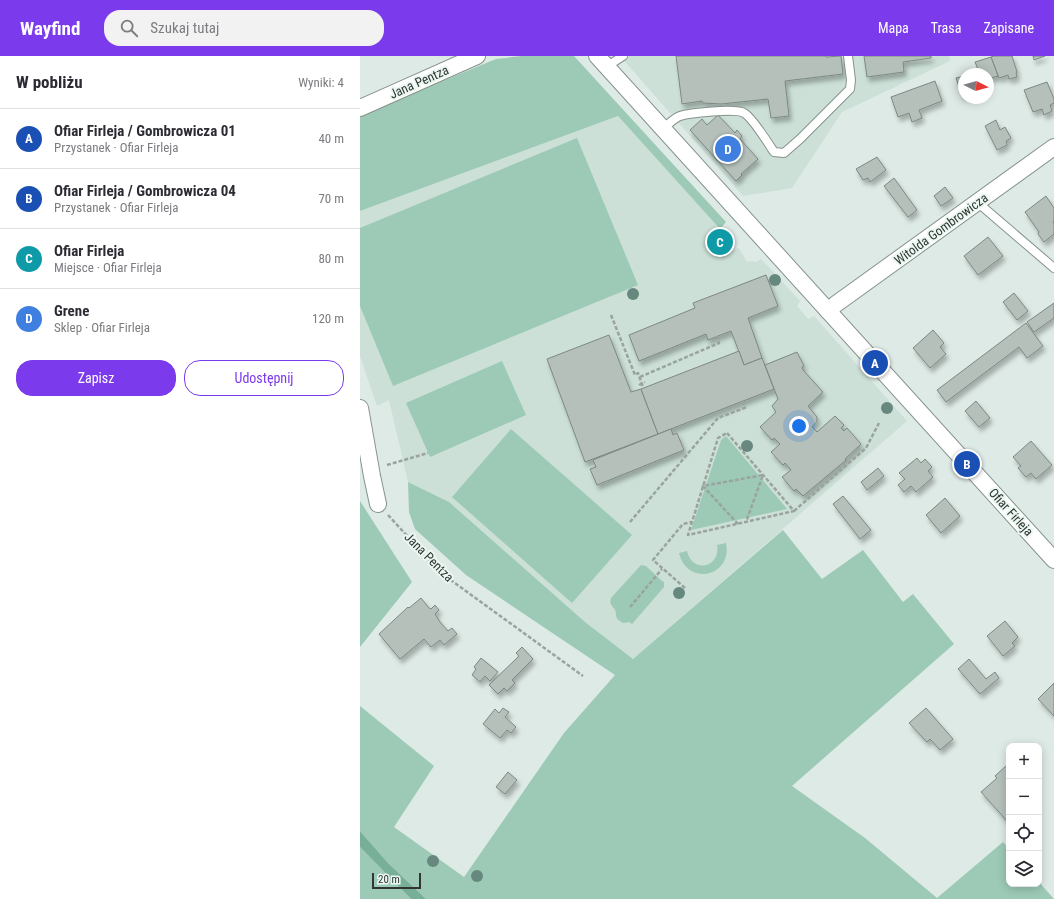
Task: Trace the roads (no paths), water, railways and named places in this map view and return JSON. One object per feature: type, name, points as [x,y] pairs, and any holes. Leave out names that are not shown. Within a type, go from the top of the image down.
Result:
[{"type":"street","name":"Jana Pentza","points":[[360,108],[477,56]]},
{"type":"street","name":"Ofiar Firleja","points":[[601,61],[1054,560]]},
{"type":"street","name":"Witolda Gombrowicza","points":[[828,311],[1054,147]]},
{"type":"street","points":[[360,408],[370,469],[378,504]]},
{"type":"lane","points":[[601,61],[623,56]]},
{"type":"lane","points":[[662,128],[679,116],[690,113],[731,110],[744,112],[774,152],[784,153],[850,89],[851,80],[848,56]]},
{"type":"lane","points":[[977,202],[1054,268]]},
{"type":"place","name":"Grene","points":[[728,149]]},
{"type":"place","name":"Ofiar Firleja","points":[[720,242]]},
{"type":"place","name":"Ofiar Firleja / Gombrowicza 01","points":[[875,363]]},
{"type":"place","name":"Ofiar Firleja / Gombrowicza 04","points":[[967,464]]}]
